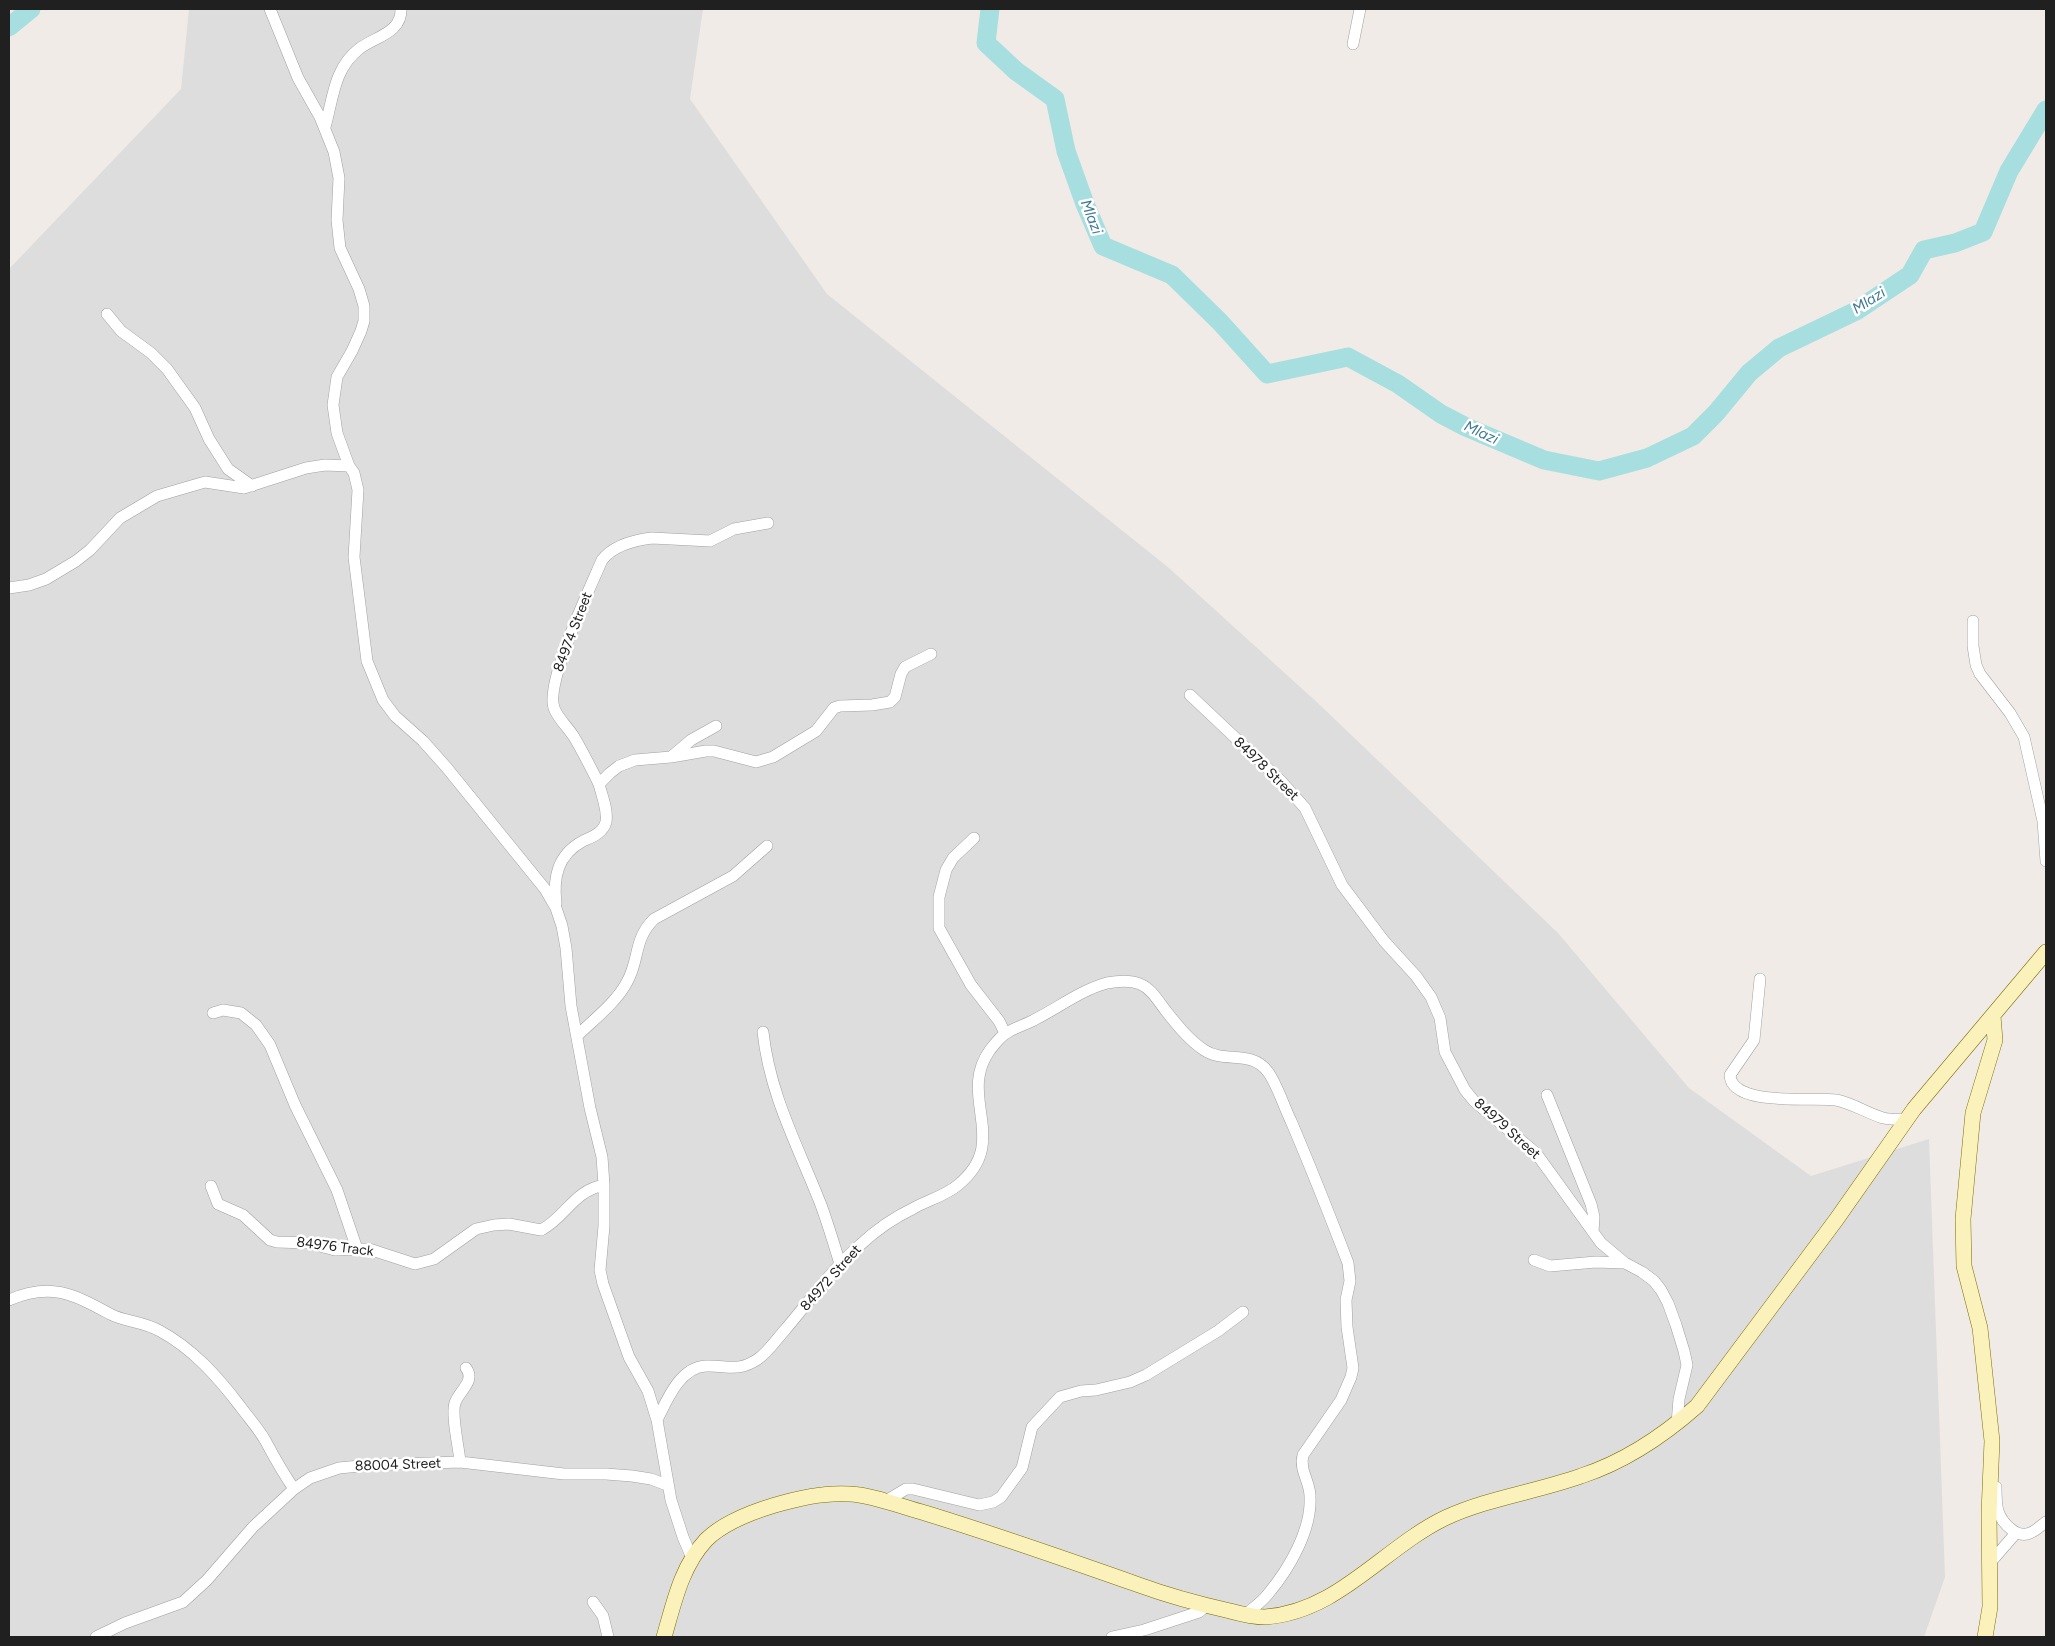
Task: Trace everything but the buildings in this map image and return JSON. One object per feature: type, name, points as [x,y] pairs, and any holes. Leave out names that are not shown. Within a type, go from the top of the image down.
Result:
[{"type":"street","points":[[270,9],[298,78],[325,127],[338,166],[340,186],[337,220],[340,248],[359,289],[364,314],[358,339],[343,366],[334,388],[333,404],[337,433],[349,466],[354,473],[358,490],[354,543],[357,592],[367,661],[383,700],[395,716],[423,741],[446,768],[545,888],[556,908],[566,948],[571,1006],[590,1108],[602,1156],[604,1185],[600,1270],[603,1284],[629,1357],[648,1391],[657,1420],[667,1484],[682,1537],[692,1558]]},
{"type":"street","points":[[325,127],[336,80],[341,70],[359,49],[395,27],[401,16],[401,9]]},
{"type":"street","points":[[1353,44],[1360,9]]},
{"type":"street","points":[[107,314],[121,331],[150,353],[167,369],[195,408],[209,439],[228,469],[252,486]]},
{"type":"street","points":[[9,588],[29,585],[46,579],[76,561],[90,550],[120,518],[157,496],[205,482],[219,483],[236,488],[252,486],[306,468],[325,465],[349,466]]},
{"type":"street","name":"84974 Street","points":[[556,908],[554,878],[558,868],[570,852],[580,843],[598,834],[606,822],[606,810],[599,784],[577,742],[558,715],[553,702],[554,682],[563,654],[602,560],[613,550],[644,539],[710,541],[734,529],[768,523]]},
{"type":"street","points":[[1973,621],[1974,646],[1978,670],[2010,713],[2024,737],[2036,798],[2043,821],[2046,861]]},
{"type":"street","points":[[599,784],[615,769],[635,760],[671,757],[706,751],[714,751],[756,762],[773,757],[816,731],[834,708],[890,702],[895,697],[901,674],[905,667],[931,654]]},
{"type":"street","name":"84978 Street","points":[[1190,695],[1280,780],[1305,808],[1328,854]]},
{"type":"street","points":[[671,757],[691,740],[716,726]]},
{"type":"street","points":[[974,838],[953,858],[946,870],[940,897],[939,928],[971,985],[999,1021],[1005,1033],[1034,1020],[1082,993],[1107,983],[1118,981],[1139,984],[1149,990],[1188,1037],[1202,1049],[1216,1057],[1236,1056],[1255,1060],[1268,1072],[1348,1263],[1350,1281],[1346,1300],[1347,1327],[1352,1368],[1349,1382],[1341,1400],[1303,1455],[1301,1463],[1310,1493],[1311,1510],[1297,1547],[1268,1595],[1245,1615]]},
{"type":"street","points":[[577,1036],[621,992],[627,982],[640,937],[648,925],[662,915],[733,876],[767,846]]},
{"type":"street","name":"84979 Street","points":[[1328,854],[1342,885],[1356,905],[1432,997],[1440,1018],[1445,1052],[1465,1090],[1474,1100],[1536,1153],[1601,1243],[1625,1263],[1654,1281],[1668,1303],[1682,1342],[1687,1365],[1679,1399],[1677,1424]]},
{"type":"street","points":[[664,1637],[680,1584],[692,1558],[706,1541],[718,1530],[768,1507],[818,1494],[853,1494],[884,1502],[1000,1536],[1166,1595],[1245,1615],[1262,1617],[1285,1614],[1310,1607],[1332,1596],[1443,1519],[1472,1508],[1581,1477],[1638,1450],[1677,1424],[1697,1406],[1836,1220],[1906,1119],[1942,1073],[1993,1016],[2046,952]]},
{"type":"street","points":[[1760,979],[1754,1040],[1730,1074],[1730,1080],[1733,1085],[1741,1090],[1769,1098],[1836,1100],[1883,1118],[1906,1119]]},
{"type":"street","points":[[213,1013],[223,1010],[242,1013],[256,1025],[270,1046],[295,1105],[336,1190],[357,1249]]},
{"type":"street","points":[[1993,1016],[1995,1040],[1973,1114],[1963,1228],[1964,1266],[1980,1328],[1998,1511],[2005,1523],[2016,1533],[2022,1535],[2031,1533],[2046,1522]]},
{"type":"street","points":[[763,1032],[765,1050],[780,1109],[821,1206],[840,1264]]},
{"type":"street","name":"84972 Street","points":[[657,1420],[667,1399],[680,1380],[693,1369],[704,1366],[732,1369],[760,1358],[840,1264],[880,1228],[912,1208],[940,1196],[957,1186],[972,1170],[980,1157],[984,1138],[978,1103],[980,1065],[1005,1033]]},
{"type":"street","points":[[1547,1094],[1591,1204],[1594,1218],[1593,1232]]},
{"type":"street","name":"84976 Track","points":[[211,1186],[218,1204],[243,1215],[270,1240],[308,1243],[336,1250],[369,1249],[415,1264],[426,1263],[439,1257],[476,1229],[509,1224],[540,1230],[552,1222],[581,1193],[593,1187],[604,1185]]},
{"type":"street","points":[[1534,1260],[1550,1266],[1596,1262],[1625,1263]]},
{"type":"street","points":[[9,1300],[44,1290],[69,1295],[83,1299],[111,1315],[143,1322],[172,1338],[207,1365],[264,1439],[276,1463],[294,1489]]},
{"type":"street","points":[[884,1502],[906,1489],[913,1488],[965,1502],[979,1504],[993,1502],[1001,1497],[1022,1468],[1032,1427],[1060,1396],[1130,1382],[1146,1375],[1218,1331],[1243,1312]]},
{"type":"street","points":[[460,1462],[453,1416],[454,1404],[470,1379],[470,1373],[466,1368]]},
{"type":"street","points":[[1985,1637],[1990,1607],[1988,1513],[1992,1441]]},
{"type":"street","name":"88004 Street","points":[[96,1637],[125,1623],[170,1608],[188,1598],[207,1580],[253,1527],[294,1489],[310,1478],[339,1468],[370,1464],[460,1462],[564,1474],[606,1474],[651,1478],[667,1484]]},
{"type":"street","points":[[1990,1564],[2016,1533]]},
{"type":"street","points":[[592,1602],[604,1616],[608,1637]]},
{"type":"street","points":[[1112,1637],[1144,1630],[1199,1612],[1206,1606]]},
{"type":"shaded area","points":[[189,9],[703,9],[690,99],[827,294],[1169,568],[1320,705],[1558,933],[1689,1088],[1811,1176],[1929,1139],[1945,1577],[1924,1637],[9,1637],[9,269],[181,89]]},
{"type":"waterway","name":"Mlazi","points":[[9,27],[31,9]]},
{"type":"waterway","name":"Mlazi","points":[[990,9],[986,43],[1016,71],[1055,99],[1066,151],[1085,204],[1103,246],[1172,275],[1220,322],[1267,374],[1348,357],[1398,384],[1441,414],[1466,427],[1544,460],[1599,471],[1647,458],[1693,436],[1716,413],[1749,373],[1779,348],[1856,311],[1910,275],[1924,250],[1955,243],[1983,232],[2009,171],[2046,110]]}]
